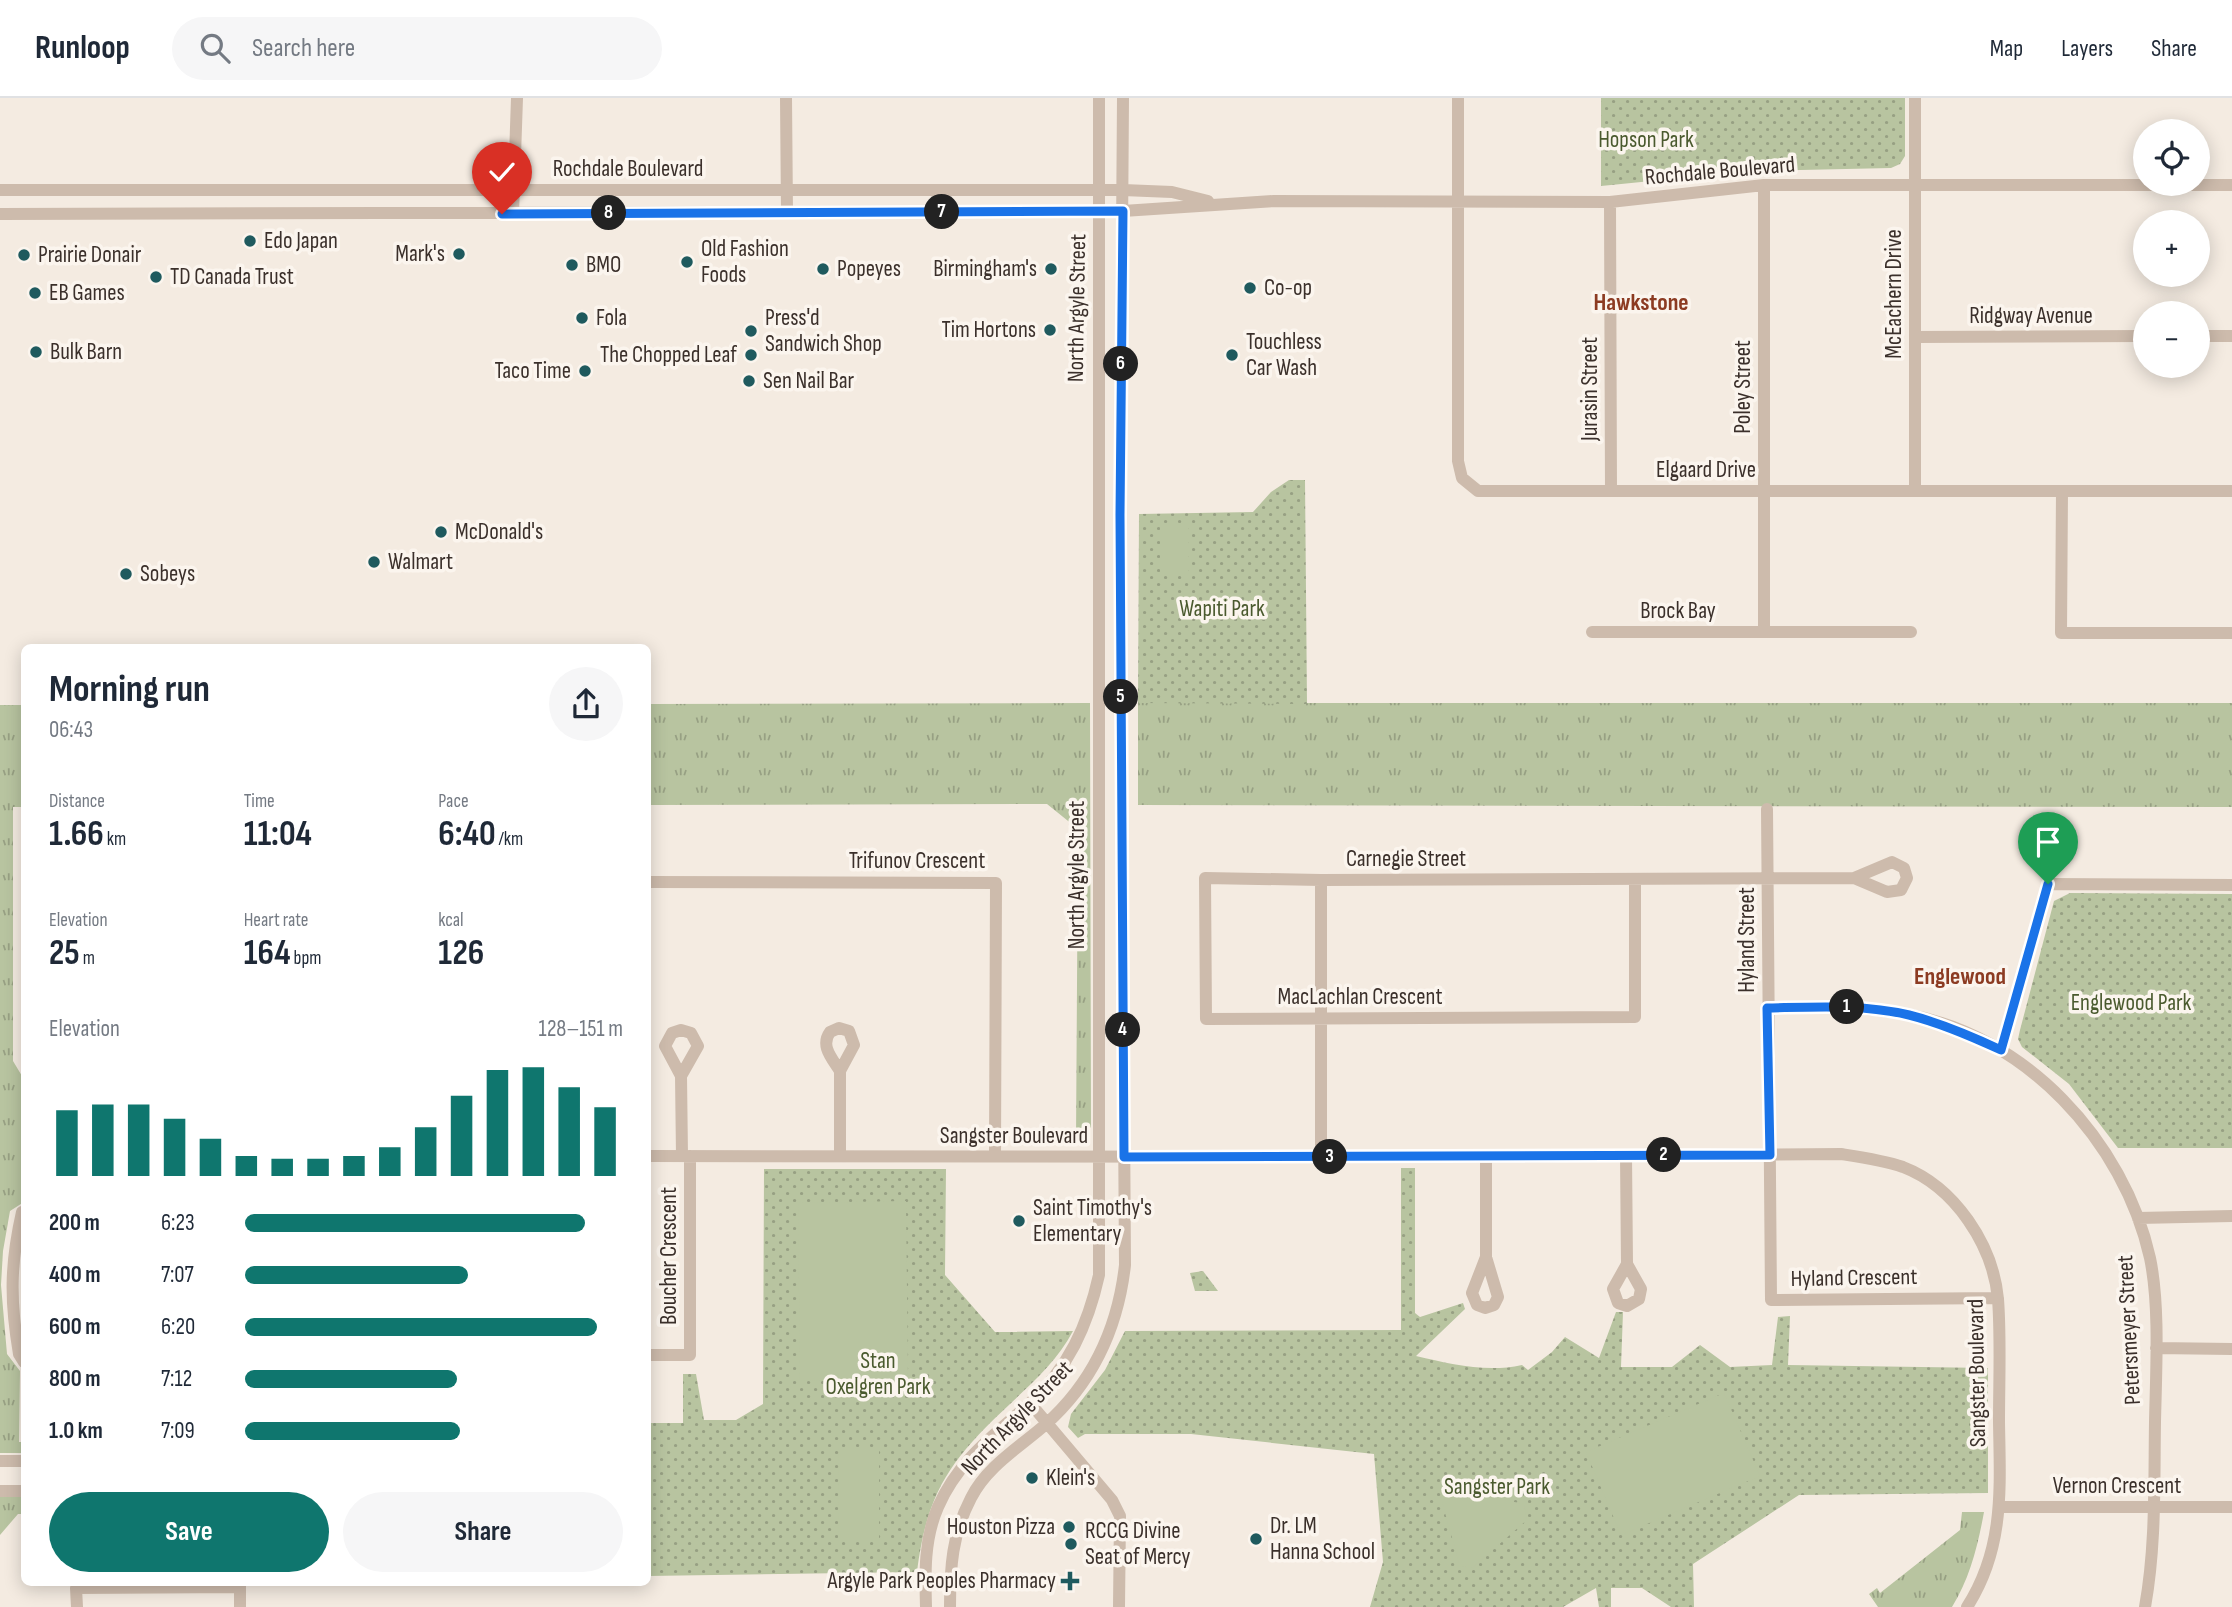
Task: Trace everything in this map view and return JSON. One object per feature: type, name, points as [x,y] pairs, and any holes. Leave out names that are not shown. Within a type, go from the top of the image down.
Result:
[{"type":"street","points":[[513,214],[517,171],[517,98]]},
{"type":"street","points":[[786,98],[787,212]]},
{"type":"street","name":"North Argyle Street","points":[[926,1607],[925,1558],[938,1507],[960,1469],[981,1443],[1030,1403],[1068,1358],[1092,1306],[1099,1275],[1099,98]]},
{"type":"street","name":"North Argyle Street","points":[[950,1607],[952,1547],[971,1497],[997,1465],[1048,1423],[1094,1365],[1107,1343],[1115,1321],[1125,1265],[1120,515],[1123,98]]},
{"type":"street","name":"Elgaard Drive","points":[[1458,98],[1458,461],[1462,478],[1478,491],[2232,491]]},
{"type":"street","name":"McEachern Drive","points":[[1915,98],[1915,490]]},
{"type":"street","name":"Rochdale Boulevard","points":[[0,214],[1123,211],[1174,210],[1212,202],[1610,202],[1764,185],[2232,185]]},
{"type":"street","name":"Poley Street","points":[[1764,185],[1764,632]]},
{"type":"street","name":"Rochdale Boulevard","points":[[0,190],[1123,190],[1172,192],[1212,202]]},
{"type":"street","name":"Jurasin Street","points":[[1610,202],[1611,491]]},
{"type":"street","name":"Ridgway Avenue","points":[[1916,337],[2133,336]]},
{"type":"street","points":[[2210,336],[2232,336]]},
{"type":"street","points":[[2062,491],[2061,633],[2232,633]]},
{"type":"street","name":"Brock Bay","points":[[1592,632],[1911,632]]},
{"type":"street","name":"Hyland Street","points":[[1767,809],[1770,1155]]},
{"type":"street","name":"MacLachlan Crescent","points":[[1321,880],[1205,878],[1206,1019],[1634,1017],[1634,879]]},
{"type":"street","name":"Carnegie Street","points":[[1321,1157],[1321,880],[1854,878]]},
{"type":"street","name":"Trifunov Crescent","points":[[651,882],[996,883],[995,1156]]},
{"type":"street","points":[[2001,1050],[2048,884],[2232,886]]},
{"type":"street","name":"Petersmeyer Street","points":[[1767,1008],[1844,1007],[1907,1014],[1960,1031],[2001,1050],[2054,1089],[2092,1133],[2138,1218],[2150,1260],[2156,1348],[2153,1564],[2146,1607]]},
{"type":"street","points":[[840,1071],[840,1156]]},
{"type":"street","points":[[681,1076],[686,1156]]},
{"type":"street","name":"Sangster Boulevard","points":[[651,1156],[1321,1157],[1840,1154],[1870,1158],[1904,1168],[1933,1184],[1973,1227],[1990,1261],[1998,1298],[2001,1507],[1993,1545],[1968,1607]]},
{"type":"street","points":[[1626,1155],[1627,1264]]},
{"type":"street","name":"Hyland Crescent","points":[[1770,1155],[1772,1300],[1998,1298]]},
{"type":"street","name":"Boucher Crescent","points":[[651,1354],[690,1355],[686,1156]]},
{"type":"street","points":[[1486,1156],[1486,1256]]},
{"type":"street","points":[[2138,1218],[2232,1216]]},
{"type":"street","points":[[21,1223],[12,1256],[10,1283],[21,1357]]},
{"type":"street","points":[[2156,1348],[2232,1349]]},
{"type":"street","points":[[1030,1403],[1112,1500],[1120,1516],[1119,1607]]},
{"type":"street","points":[[0,1461],[21,1461]]},
{"type":"street","points":[[0,1491],[21,1491]]},
{"type":"street","name":"Vernon Crescent","points":[[2001,1507],[2232,1507]]},
{"type":"street","points":[[77,1607],[76,1588],[158,1586]]},
{"type":"street","points":[[240,1586],[240,1607]]},
{"type":"green space","name":"Hopson Park","points":[[1601,98],[1905,98],[1905,156],[1900,164],[1891,168],[1752,171],[1601,186]]},
{"type":"green space","name":"Wapiti Park","points":[[1289,480],[1305,480],[1307,704],[1138,703],[1139,514],[1253,512],[1271,492]]},
{"type":"green space","points":[[1160,526],[1188,526],[1188,574],[1160,574]]},
{"type":"green space","points":[[1090,703],[1091,1127],[1076,1141],[1078,829],[1047,804],[651,805],[651,704]]},
{"type":"green space","points":[[1138,703],[2232,703],[2232,807],[1138,805]]},
{"type":"green space","points":[[0,705],[21,705],[21,807],[13,807],[13,1061],[21,1074],[21,1204],[10,1211],[3,1251],[1,1285],[7,1354],[20,1371],[21,1453],[0,1453]]},
{"type":"green space","name":"Englewood Park","points":[[2070,893],[2232,894],[2232,1148],[2118,1148],[2069,1084],[2022,1047],[2018,1039],[2054,901]]},
{"type":"green space","name":"Sangster Park","points":[[1401,1168],[1415,1168],[1415,1313],[1420,1317],[1463,1303],[1465,1309],[1416,1356],[1482,1368],[1522,1365],[1528,1370],[1552,1352],[1565,1337],[1599,1358],[1616,1312],[1623,1312],[1621,1367],[1672,1367],[1700,1345],[1730,1367],[1772,1365],[1778,1317],[1790,1316],[1788,1365],[1988,1368],[1988,1493],[1799,1495],[1693,1564],[1694,1607],[1671,1607],[1642,1588],[1611,1588],[1611,1607],[1599,1607],[1596,1588],[1563,1607],[1370,1607],[1383,1562],[1374,1454],[1191,1434],[1085,1434],[1078,1438],[1068,1427],[1071,1414],[1105,1370],[1125,1331],[1401,1330]]},
{"type":"green space","name":"Stan Oxelgren Park","points":[[764,1169],[946,1169],[945,1275],[995,1332],[1073,1331],[1052,1361],[972,1442],[945,1478],[927,1519],[917,1572],[651,1576],[651,1423],[683,1423],[683,1374],[696,1374],[704,1420],[736,1420],[763,1404]]},
{"type":"green space","points":[[906,1201],[908,1380],[800,1381],[798,1203]]},
{"type":"green space","points":[[1203,1271],[1218,1291],[1195,1291],[1190,1273]]},
{"type":"green space","points":[[1724,1393],[1760,1476],[1621,1535],[1586,1452]]},
{"type":"green space","points":[[839,1447],[879,1447],[879,1538],[838,1538]]},
{"type":"green space","points":[[1454,1489],[1524,1504],[1527,1520],[1472,1568],[1460,1566],[1442,1502]]},
{"type":"green space","points":[[0,1496],[21,1496],[21,1514],[18,1514],[0,1535]]},
{"type":"green space","points":[[1962,1512],[1984,1512],[1964,1585],[1952,1607],[1878,1607],[1869,1594],[1877,1588],[1880,1593],[1960,1530]]},
{"type":"place","name":"Edo Japan","points":[[250,241]]},
{"type":"place","name":"Mark's","points":[[459,254]]},
{"type":"place","name":"Prairie Donair","points":[[24,255]]},
{"type":"place","name":"Old Fashion Foods","points":[[687,262]]},
{"type":"place","name":"BMO","points":[[572,265]]},
{"type":"place","name":"Popeyes","points":[[823,269]]},
{"type":"place","name":"Birmingham's","points":[[1051,269]]},
{"type":"place","name":"TD Canada Trust","points":[[156,277]]},
{"type":"place","name":"Co-op","points":[[1250,288]]},
{"type":"place","name":"EB Games","points":[[35,293]]},
{"type":"place","name":"Fola","points":[[582,318]]},
{"type":"place","name":"Tim Hortons","points":[[1050,330]]},
{"type":"place","name":"Press'd Sandwich Shop","points":[[751,331]]},
{"type":"place","name":"Bulk Barn","points":[[36,352]]},
{"type":"place","name":"The Chopped Leaf","points":[[751,355]]},
{"type":"place","name":"Touchless Car Wash","points":[[1232,355]]},
{"type":"place","name":"Taco Time","points":[[585,371]]},
{"type":"place","name":"Sen Nail Bar","points":[[749,381]]},
{"type":"place","name":"McDonald's","points":[[441,532]]},
{"type":"place","name":"Walmart","points":[[374,562]]},
{"type":"place","name":"Sobeys","points":[[126,574]]},
{"type":"place","name":"Saint Timothy's Elementary","points":[[1019,1221]]},
{"type":"place","name":"Klein's","points":[[1032,1478]]},
{"type":"place","name":"Houston Pizza","points":[[1069,1527]]},
{"type":"place","name":"Dr. LM Hanna School","points":[[1256,1539]]},
{"type":"place","name":"RCCG Divine Seat of Mercy","points":[[1071,1544]]},
{"type":"place","name":"Argyle Park Peoples Pharmacy","points":[[1070,1581]]},
{"type":"district","name":"Hawkstone","points":[[1641,302]]},
{"type":"district","name":"Englewood","points":[[1960,976]]},
{"type":"route","points":[[502,214],[1123,211],[1120,515],[1124,1157],[1770,1155],[1767,1008],[1844,1007],[1907,1014],[1960,1031],[2001,1050],[2048,884]]}]
